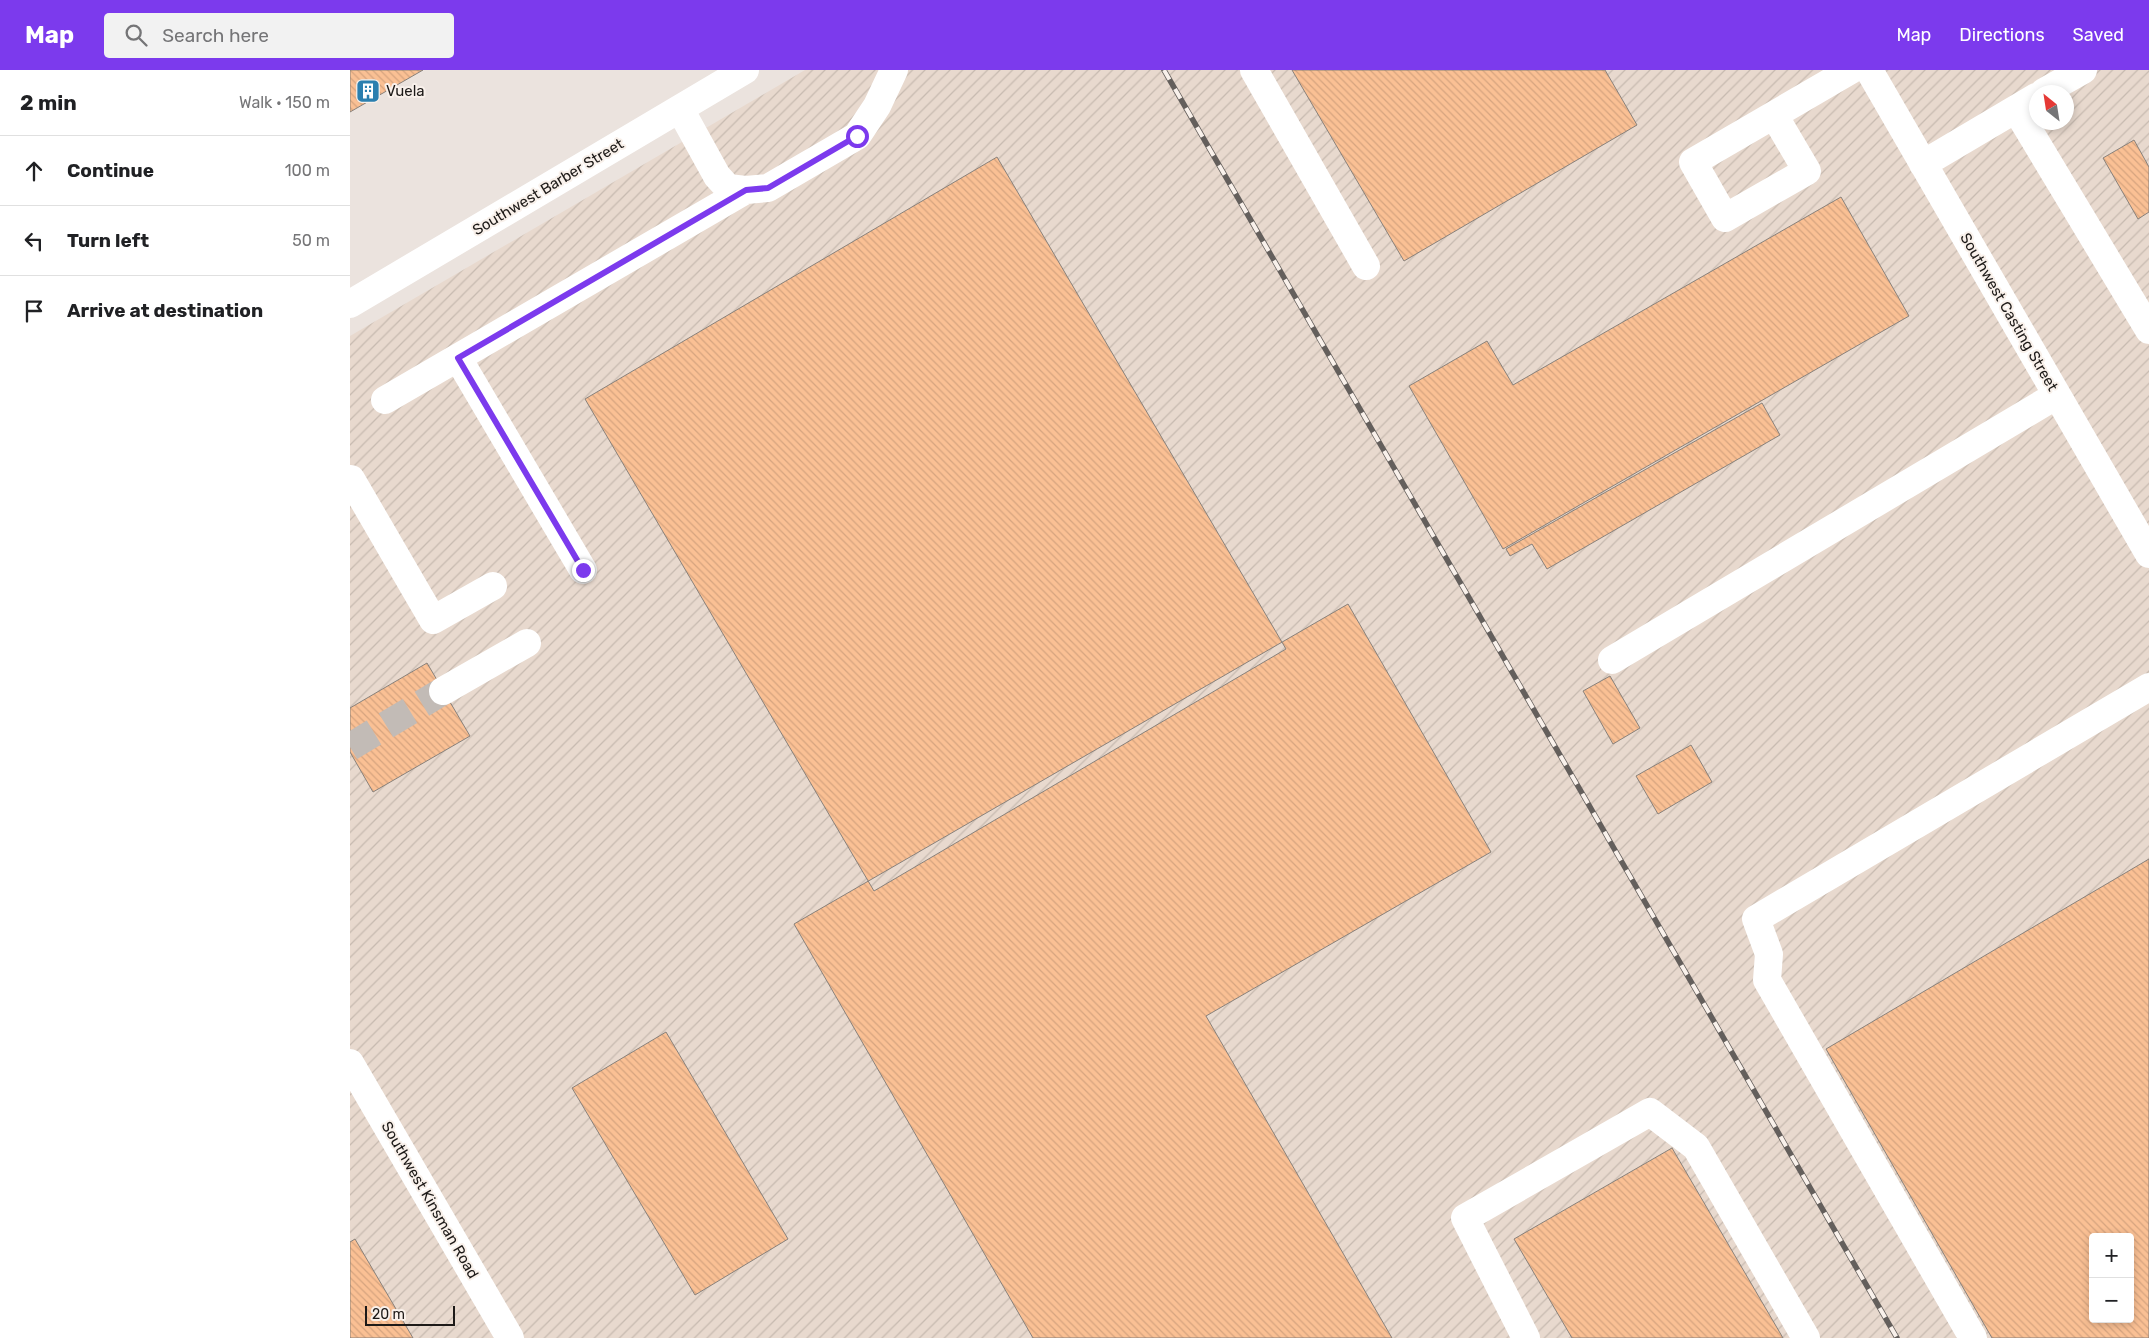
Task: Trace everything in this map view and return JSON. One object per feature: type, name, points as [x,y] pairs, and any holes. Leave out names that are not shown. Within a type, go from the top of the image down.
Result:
[{"type":"street","name":"Southwest Barber Street","points":[[350,304],[745,70]]},
{"type":"street","points":[[680,109],[717,176],[728,188],[746,190],[768,188],[857,136],[877,106],[894,70]]},
{"type":"street","points":[[1254,70],[1366,266]]},
{"type":"street","points":[[1774,115],[1851,70]]},
{"type":"street","name":"Southwest Casting Street","points":[[1869,70],[2149,554]]},
{"type":"street","points":[[2056,85],[2082,70]]},
{"type":"street","points":[[1923,164],[2026,103],[2149,330]]},
{"type":"street","points":[[385,400],[746,190]]},
{"type":"street","points":[[458,358],[583,570]]},
{"type":"street","points":[[1612,660],[2057,395]]},
{"type":"street","points":[[351,479],[433,620],[493,586]]},
{"type":"street","points":[[444,691],[526,643]]},
{"type":"street","points":[[1973,1338],[1766,980],[1769,954],[1756,919],[2149,687]]},
{"type":"street","name":"Southwest Kinsman Road","points":[[350,1062],[510,1338]]},
{"type":"street","points":[[1526,1338],[1465,1218],[1650,1112],[1696,1147],[1806,1338]]},
{"type":"shaded area","points":[[805,70],[2149,70],[2149,1338],[350,1338],[350,336]]},
{"type":"building","name":"Vuela","points":[[350,70],[423,70],[350,112]]},
{"type":"building","points":[[1292,70],[1605,70],[1637,125],[1404,261]]},
{"type":"building","points":[[2134,140],[2149,167],[2149,212],[2138,219],[2103,158]]},
{"type":"building","points":[[997,157],[1286,649],[874,891],[585,399]]},
{"type":"building","points":[[1841,197],[1909,316],[1503,549],[1409,386],[1487,341],[1513,385]]},
{"type":"building","points":[[1762,403],[1780,435],[1547,569],[1532,544],[1510,556],[1506,549]]},
{"type":"building","points":[[1348,604],[1491,852],[1206,1016],[1392,1338],[1033,1338],[794,924]]},
{"type":"building","points":[[427,663],[470,736],[373,792],[350,752],[350,708]]},
{"type":"building","points":[[1610,676],[1640,728],[1613,744],[1583,691]]},
{"type":"building","points":[[1691,745],[1712,782],[1658,814],[1636,776]]},
{"type":"building","points":[[2149,859],[2149,1338],[1992,1338],[1826,1049]]},
{"type":"building","points":[[666,1032],[788,1239],[695,1295],[572,1088]]},
{"type":"building","points":[[1672,1148],[1783,1338],[1572,1338],[1514,1239]]},
{"type":"building","points":[[355,1239],[413,1338],[350,1338],[350,1242]]},
{"type":"tunnel","points":[[350,747],[443,691]]},
{"type":"railway","points":[[1164,70],[1897,1338]]},
{"type":"place","name":"Vuela","points":[[368,91]]},
{"type":"route","points":[[583,570],[458,358],[746,190],[768,188],[857,136]]}]
